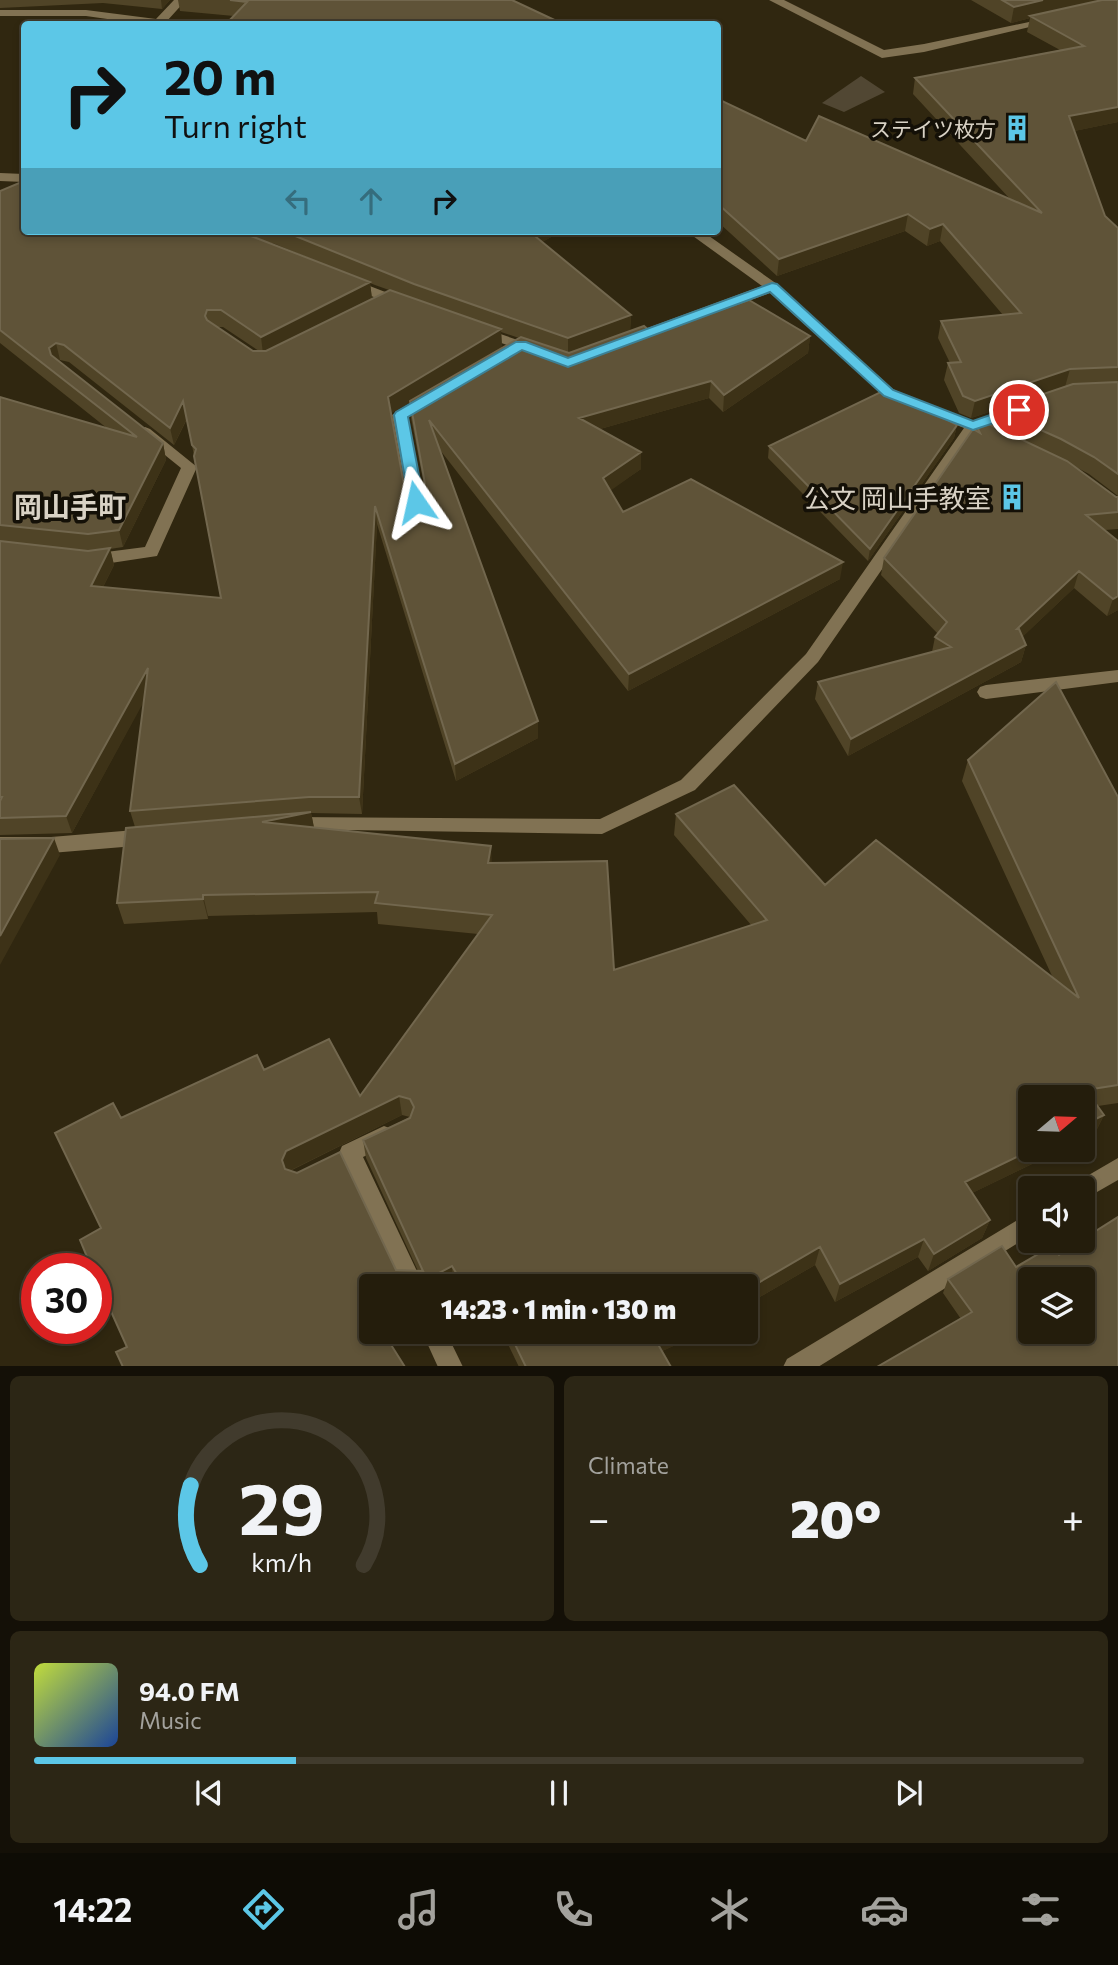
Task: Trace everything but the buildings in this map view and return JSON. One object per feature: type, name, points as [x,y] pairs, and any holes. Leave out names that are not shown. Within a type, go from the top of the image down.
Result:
[{"type":"street","points":[[163,21],[180,0]]},
{"type":"street","points":[[775,0],[882,54],[924,48],[1060,19]]},
{"type":"street","points":[[0,13],[86,13],[141,21]]},
{"type":"street","points":[[0,177],[21,178]]},
{"type":"street","points":[[699,235],[772,287],[888,393],[995,435]]},
{"type":"street","points":[[330,274],[416,308]]},
{"type":"street","points":[[619,344],[772,287]]},
{"type":"street","points":[[367,311],[390,299]]},
{"type":"street","points":[[469,327],[544,354]]},
{"type":"street","points":[[497,359],[521,345]]},
{"type":"street","points":[[416,502],[400,415],[449,387]]},
{"type":"street","points":[[271,826],[312,823],[602,827],[688,785],[812,658],[973,426],[1031,406]]},
{"type":"street","points":[[79,558],[93,560],[151,552],[189,467],[136,425]]},
{"type":"street","points":[[986,692],[1118,676]]},
{"type":"street","points":[[0,845],[51,845],[161,835]]},
{"type":"street","points":[[403,1127],[340,1158],[406,1274]]},
{"type":"street","points":[[1095,1182],[1118,1168]]},
{"type":"street","points":[[797,1366],[1018,1230]]},
{"type":"street","points":[[440,1344],[451,1366]]},
{"type":"shaded area","points":[[861,76],[885,92],[844,112],[822,103]]},
{"type":"place","name":"ステイツ枚方","points":[[1017,128]]},
{"type":"place","name":"公文 岡山手教室","points":[[1012,497]]},
{"type":"district","name":"岡山手町","points":[[70,506]]},
{"type":"route","points":[[416,502],[400,415],[521,345],[568,363],[772,287],[888,393],[973,426],[1019,410]]}]
